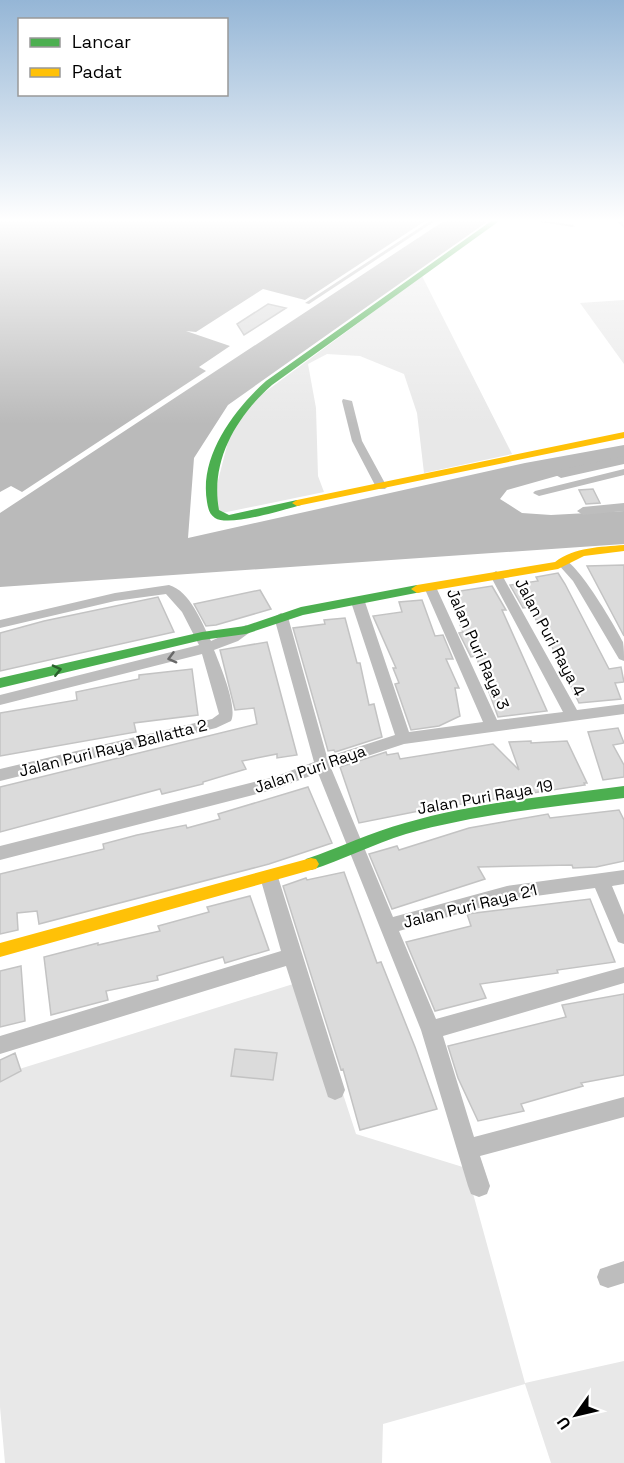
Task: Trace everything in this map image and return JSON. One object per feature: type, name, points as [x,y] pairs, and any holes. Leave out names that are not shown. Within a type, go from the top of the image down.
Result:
[{"type":"street","points":[[400,287],[249,400],[226,433],[213,467],[212,506],[219,518],[229,518],[381,487],[553,448],[624,435]]},
{"type":"street","points":[[347,401],[357,441],[381,487]]},
{"type":"street","points":[[538,493],[624,472]]},
{"type":"street","points":[[583,511],[624,507]]},
{"type":"street","points":[[0,683],[233,638],[246,630],[301,611],[563,563],[569,556],[578,553],[624,548]]},
{"type":"street","points":[[563,563],[579,579],[624,656]]},
{"type":"street","name":"Jalan Puri Raya 4","points":[[496,574],[573,716]]},
{"type":"street","name":"Jalan Puri Raya 3","points":[[430,587],[492,726]]},
{"type":"street","points":[[0,624],[115,597],[168,589],[181,599],[204,642]]},
{"type":"street","points":[[358,602],[404,738]]},
{"type":"street","points":[[281,617],[322,765],[430,1030],[479,1186]]},
{"type":"street","points":[[0,700],[204,642]]},
{"type":"street","name":"Jalan Puri Raya Ballatta 2","points":[[0,775],[222,720],[226,717],[226,711],[204,642]]},
{"type":"street","name":"Jalan Puri Raya","points":[[0,853],[276,783],[404,738],[624,709]]},
{"type":"street","name":"Jalan Puri Raya 19","points":[[0,950],[269,877],[334,857],[354,846],[418,825],[548,802],[624,792]]},
{"type":"street","points":[[269,877],[335,1090]]},
{"type":"street","name":"Jalan Puri Raya 21","points":[[387,927],[507,894],[624,877]]},
{"type":"street","points":[[600,879],[624,936]]},
{"type":"street","points":[[0,1046],[292,956]]},
{"type":"street","points":[[430,1030],[624,975]]},
{"type":"street","points":[[468,1149],[624,1107]]},
{"type":"lane","points":[[308,303],[332,287]]},
{"type":"shaded area","points":[[0,287],[324,287],[305,300],[263,289],[196,332],[186,331],[230,346],[199,367],[206,371],[22,492],[11,486],[0,492]]},
{"type":"shaded area","points":[[343,287],[394,287],[228,405],[194,458],[188,538],[525,463],[624,445],[624,457],[507,490],[500,499],[522,513],[551,515],[624,511],[624,544],[0,587],[0,513]]},
{"type":"shaded area","points":[[407,287],[428,287],[512,454],[424,473],[417,413],[404,374],[360,356],[327,354],[308,364],[316,408],[318,476],[324,492],[222,513],[212,504],[231,430],[261,395]]},
{"type":"shaded area","points":[[624,300],[624,364],[580,303]]},
{"type":"shaded area","points":[[306,980],[356,1134],[466,1168],[525,1383],[624,1361],[624,1463],[551,1463],[525,1384],[383,1424],[382,1463],[5,1463],[0,1407],[0,1075]]},
{"type":"building","points":[[268,304],[286,308],[244,335],[237,324]]},
{"type":"building","points":[[593,489],[600,503],[586,504],[579,490]]},
{"type":"building","points":[[624,565],[624,636],[587,566]]},
{"type":"building","points":[[558,573],[609,669],[621,667],[624,682],[615,683],[621,699],[579,703],[539,620],[536,620],[531,607],[523,608],[510,585],[538,581],[536,577]]},
{"type":"building","points":[[492,586],[506,610],[502,610],[547,711],[498,717],[476,656],[471,657],[459,633],[463,632],[447,593]]},
{"type":"building","points":[[260,590],[271,609],[216,625],[206,626],[194,604]]},
{"type":"building","points":[[158,597],[174,632],[0,671],[0,633],[44,621]]},
{"type":"building","points":[[422,600],[435,636],[443,635],[453,659],[446,659],[459,688],[455,688],[460,716],[439,726],[411,730],[395,684],[399,683],[393,668],[396,668],[373,616],[402,612],[399,602]]},
{"type":"building","points":[[345,618],[357,663],[360,663],[369,705],[374,704],[382,737],[335,752],[334,750],[328,751],[293,628],[325,624],[324,620]]},
{"type":"building","points":[[267,642],[297,755],[277,758],[277,754],[242,761],[246,769],[203,782],[203,784],[162,794],[160,789],[0,832],[0,787],[257,724],[254,708],[235,710],[220,650]]},
{"type":"building","points":[[192,669],[198,715],[134,723],[136,732],[0,756],[0,713],[77,700],[76,692],[139,679],[139,675]]},
{"type":"building","points":[[618,728],[624,743],[613,745],[624,765],[624,777],[603,780],[588,732]]},
{"type":"building","points":[[531,741],[531,743],[567,741],[587,783],[359,823],[340,767],[386,752],[387,755],[398,753],[400,759],[493,744],[519,770],[509,742]]},
{"type":"building","points":[[308,787],[332,843],[269,864],[39,924],[37,911],[17,913],[18,930],[0,934],[0,874],[104,849],[103,844],[137,835],[186,825],[187,828],[220,819],[218,814]]},
{"type":"building","points":[[619,810],[624,820],[624,861],[596,867],[573,868],[572,865],[478,867],[485,879],[392,909],[369,854],[397,846],[399,850],[469,828],[548,814],[550,818]]},
{"type":"building","points":[[344,872],[377,963],[381,962],[437,1109],[360,1130],[343,1069],[341,1070],[283,886],[306,878],[307,880]]},
{"type":"building","points":[[250,896],[269,950],[225,963],[223,957],[157,976],[158,980],[106,991],[108,1000],[51,1015],[44,957],[98,943],[98,945],[160,931],[158,926],[209,912],[207,907]]},
{"type":"building","points":[[590,899],[615,962],[480,984],[486,998],[435,1011],[406,942],[471,926],[467,914]]},
{"type":"building","points":[[21,966],[25,1021],[0,1027],[0,971]]},
{"type":"building","points":[[624,994],[624,1075],[581,1083],[583,1086],[521,1104],[524,1111],[478,1121],[458,1078],[448,1046],[566,1017],[562,1005]]},
{"type":"building","points":[[235,1049],[277,1053],[273,1080],[231,1076]]},
{"type":"building","points":[[15,1053],[21,1071],[0,1082],[0,1060]]},
{"type":"waterway","points":[[561,474],[624,460]]},
{"type":"traffic: fast","points":[[297,503],[229,518],[219,516],[214,511],[211,494],[212,476],[224,440],[233,423],[269,383],[403,287]]},
{"type":"traffic: fast","points":[[0,683],[202,636],[246,630],[301,611],[417,589]]},
{"type":"traffic: fast","points":[[311,864],[392,833],[444,819],[624,792]]},
{"type":"traffic: slow","points":[[297,503],[624,435]]},
{"type":"traffic: slow","points":[[417,589],[558,565],[581,553],[624,548]]},
{"type":"traffic: slow","points":[[0,950],[311,864]]}]
